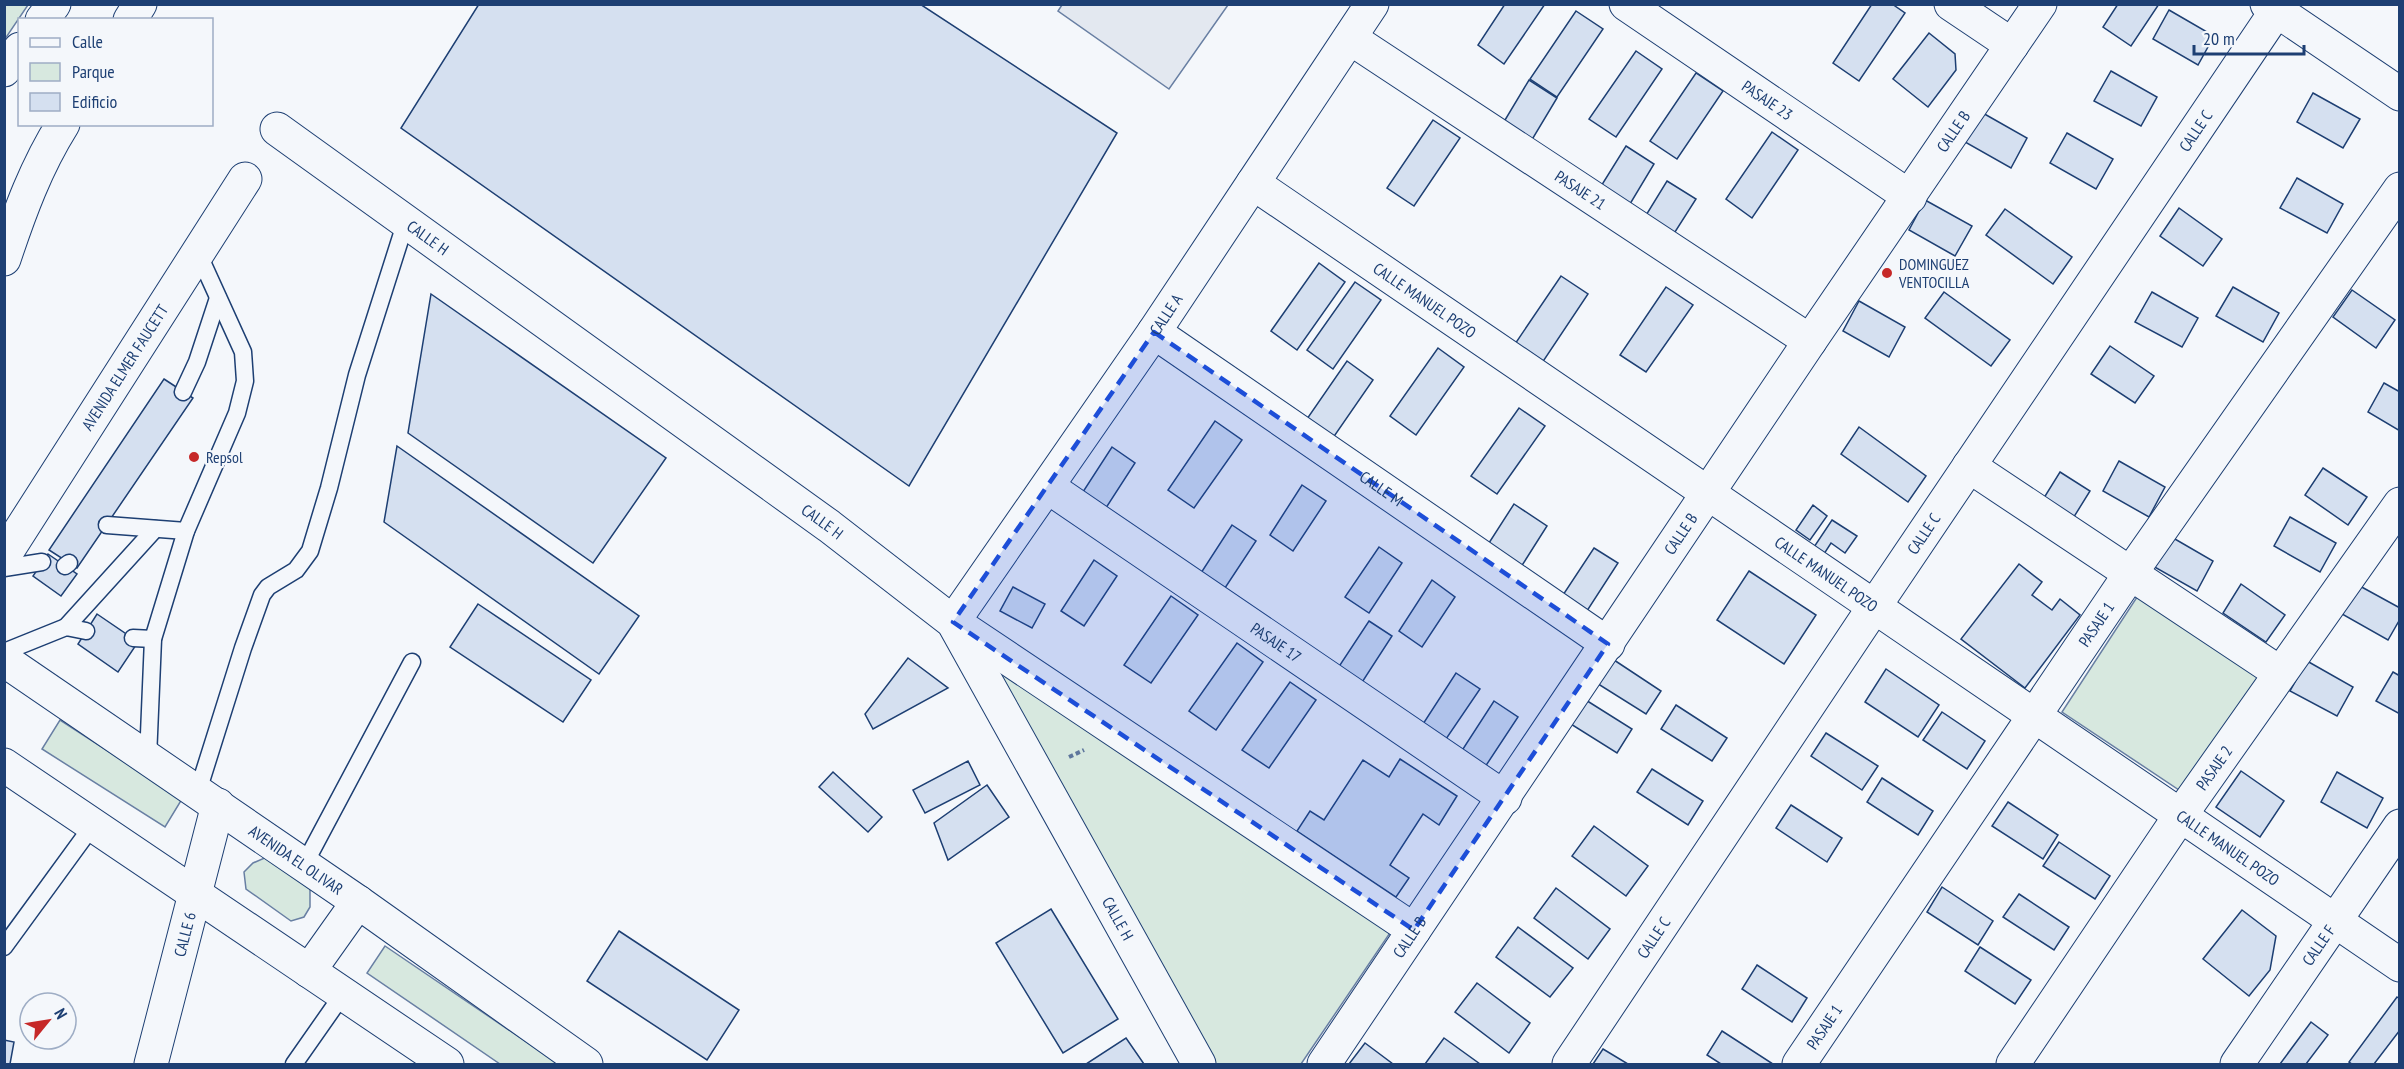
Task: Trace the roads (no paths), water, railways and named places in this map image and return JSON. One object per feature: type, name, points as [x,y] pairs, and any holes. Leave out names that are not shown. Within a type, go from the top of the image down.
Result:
[{"type":"main road","points":[[44,18],[54,4]]},
{"type":"main road","points":[[131,18],[140,4]]},
{"type":"main road","name":"CALLE A","points":[[953,622],[1154,332],[1372,4]]},
{"type":"main road","name":"PASAJE 23","points":[[1626,4],[1910,197]]},
{"type":"main road","points":[[1951,4],[2012,45]]},
{"type":"main road","name":"CALLE B","points":[[1324,1065],[1810,341],[2040,4]]},
{"type":"main road","points":[[2275,7],[2400,94]]},
{"type":"main road","name":"CALLE C","points":[[1569,1065],[2275,7]]},
{"type":"main road","name":"PASAJE 21","points":[[1350,38],[1810,341]]},
{"type":"main road","points":[[4,70],[18,52]]},
{"type":"main road","points":[[4,259],[22,204],[46,152],[62,126]]},
{"type":"main road","name":"CALLE H","points":[[278,129],[829,526],[953,622],[1198,1065]]},
{"type":"main road","name":"AVENIDA ELMER FAUCETT","points":[[4,556],[246,179]]},
{"type":"main road","name":"CALLE MANUEL POZO","points":[[1253,183],[2400,965]]},
{"type":"main road","name":"PASAJE 1","points":[[1799,1065],[2130,574],[2400,189]]},
{"type":"main road","name":"CALLE M","points":[[1154,332],[1608,644]]},
{"type":"main road","points":[[1969,466],[2280,673]]},
{"type":"main road","name":"PASAJE 17","points":[[1048,487],[1505,798]]},
{"type":"main road","name":"PASAJE 2","points":[[2013,1065],[2180,816],[2400,504]]},
{"type":"main road","points":[[953,622],[1414,930]]},
{"type":"main road","name":"AVENIDA EL OLIVAR","points":[[8,668],[208,798],[358,902],[585,1065]]},
{"type":"main road","points":[[4,765],[447,1065]]},
{"type":"main road","name":"CALLE 6","points":[[152,1065],[195,894],[208,798]]},
{"type":"main road","name":"CALLE F","points":[[2237,1065],[2400,826]]},
{"type":"main road","points":[[309,971],[358,902]]},
{"type":"lane","points":[[208,798],[243,648],[262,595],[268,587],[296,570],[310,551],[329,488],[357,375],[406,221]]},
{"type":"lane","points":[[148,758],[153,639],[186,531],[237,412],[245,381],[243,351],[198,253]]},
{"type":"lane","points":[[183,392],[197,362],[218,298]]},
{"type":"lane","points":[[107,525],[186,531]]},
{"type":"lane","points":[[8,668],[66,627],[155,529]]},
{"type":"lane","points":[[4,568],[42,562]]},
{"type":"lane","points":[[66,627],[86,631]]},
{"type":"lane","points":[[133,638],[153,639]]},
{"type":"lane","points":[[304,865],[412,662]]},
{"type":"lane","points":[[4,947],[93,825]]},
{"type":"lane","points":[[294,1065],[343,994]]},
{"type":"place","name":"DOMINGUEZ VENTOCILLA","points":[[1887,273]]},
{"type":"place","name":"Repsol","points":[[194,457]]}]
